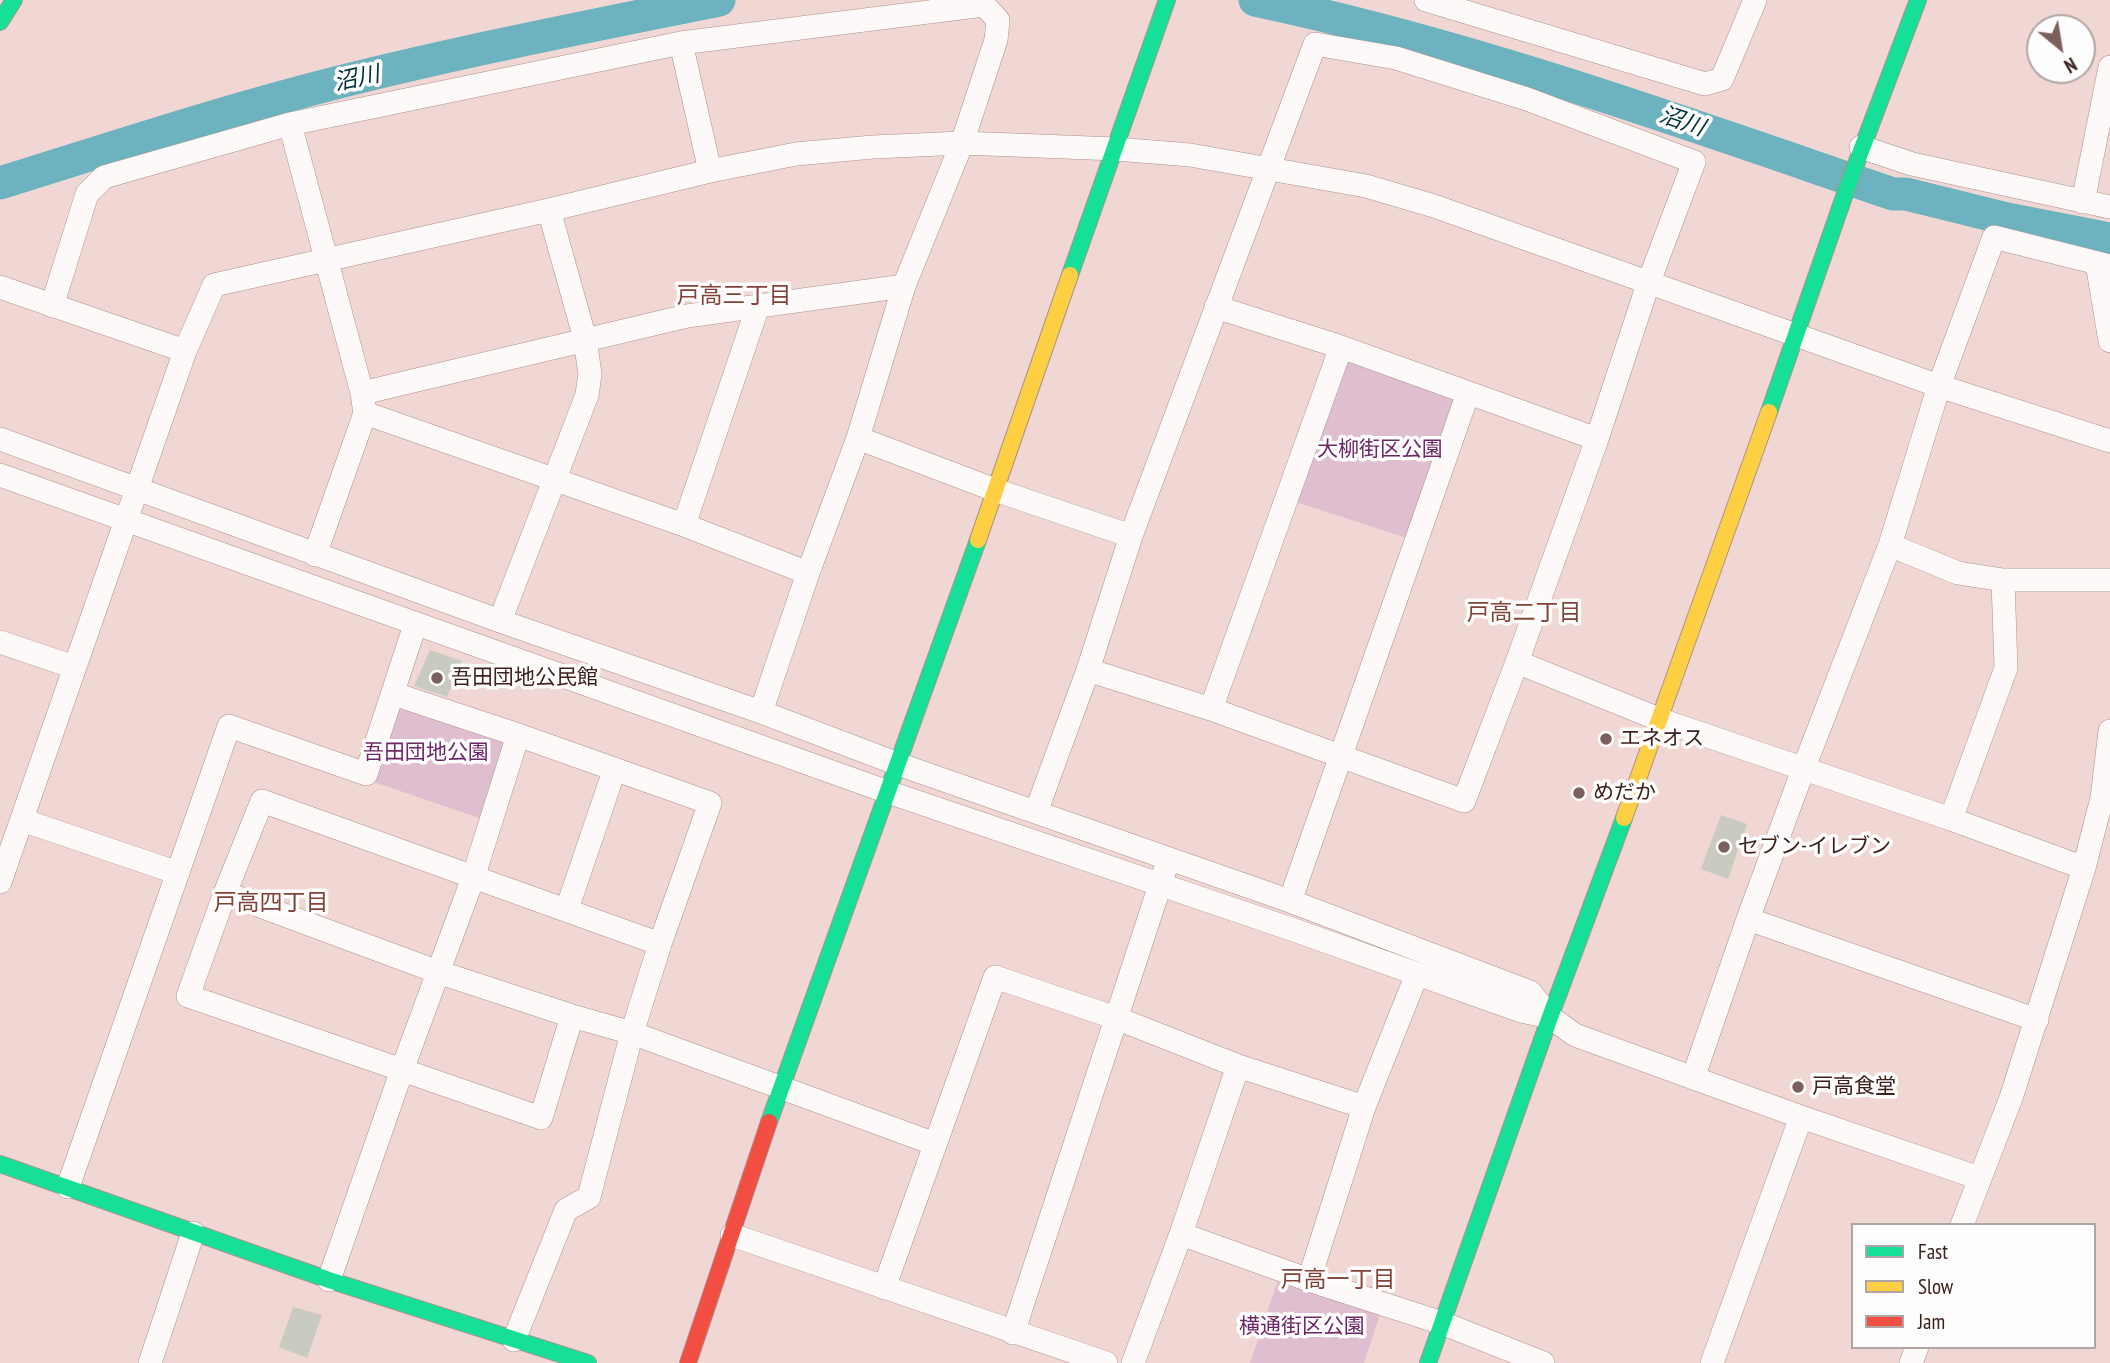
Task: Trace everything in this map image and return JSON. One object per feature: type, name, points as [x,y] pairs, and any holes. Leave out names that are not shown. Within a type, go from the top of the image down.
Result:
[{"type":"street","points":[[0,22],[14,0]]},
{"type":"street","points":[[688,1363],[781,1087],[898,764],[1167,0]]},
{"type":"street","points":[[1426,0],[1704,84],[1722,79],[1755,0]]},
{"type":"street","points":[[1429,1363],[1550,1017],[1661,720],[1847,188],[1918,0]]},
{"type":"street","points":[[52,306],[87,194],[101,178],[290,124],[681,43],[984,5],[998,20],[996,40],[962,142],[904,286],[858,438],[761,712]]},
{"type":"street","points":[[681,43],[709,171]]},
{"type":"street","points":[[1036,812],[1088,670],[1131,536],[1315,44],[1396,58],[1527,99],[1694,162],[1648,284],[1597,439],[1517,662],[1464,801],[1211,709],[1088,670]]},
{"type":"street","points":[[2083,202],[2110,67]]},
{"type":"street","points":[[290,124],[364,403],[315,555]]},
{"type":"street","points":[[0,882],[185,351],[214,285],[709,171],[796,154],[962,142],[1190,155],[1366,186],[1434,206],[1939,386],[2110,442]]},
{"type":"street","points":[[1860,152],[2110,207]]},
{"type":"street","points":[[500,621],[587,395],[590,374],[585,340],[549,210]]},
{"type":"street","points":[[1693,1079],[1802,770],[1890,545],[1939,386],[1994,237],[2104,265],[2110,341]]},
{"type":"street","points":[[364,403],[585,340],[687,316],[904,286]]},
{"type":"street","points":[[0,287],[185,351]]},
{"type":"street","points":[[684,525],[758,306]]},
{"type":"street","points":[[1216,307],[1341,347],[1597,439]]},
{"type":"street","points":[[1211,709],[1341,347]]},
{"type":"street","points":[[1290,901],[1468,393]]},
{"type":"street","points":[[364,403],[555,481],[684,525],[808,573]]},
{"type":"street","points":[[858,438],[995,490],[1131,536]]},
{"type":"street","points":[[0,439],[315,555],[761,712],[898,764],[1290,901],[1530,992],[1550,1017],[1575,1035],[1693,1079],[1979,1178]]},
{"type":"street","points":[[0,475],[888,792],[1161,884],[1521,1011],[1550,1017]]},
{"type":"street","points":[[1890,545],[1958,573],[2003,580],[2110,580]]},
{"type":"street","points":[[1951,819],[2006,668],[2003,580]]},
{"type":"street","points":[[68,1187],[229,726],[366,774],[415,625]]},
{"type":"street","points":[[0,642],[74,667]]},
{"type":"street","points":[[1517,662],[1661,720],[2084,867]]},
{"type":"street","points":[[394,694],[710,803],[632,1033],[589,1197],[566,1210],[514,1339]]},
{"type":"street","points":[[1963,1223],[2011,1098],[2084,867],[2102,798],[2110,731]]},
{"type":"street","points":[[329,1280],[473,878],[518,735]]},
{"type":"street","points":[[567,909],[614,771]]},
{"type":"street","points":[[572,1016],[541,1118],[188,996],[262,801],[660,944]]},
{"type":"street","points":[[22,820],[178,873]]},
{"type":"street","points":[[1013,1333],[1169,858]]},
{"type":"street","points":[[225,893],[438,972],[632,1033],[935,1144]]},
{"type":"street","points":[[1748,919],[2037,1020]]},
{"type":"street","points":[[1308,1280],[1364,1107],[1417,974]]},
{"type":"street","points":[[884,1287],[995,977],[1116,1018],[1238,1066],[1364,1107]]},
{"type":"street","points":[[1133,1363],[1181,1234],[1238,1066]]},
{"type":"street","points":[[1712,1363],[1801,1116]]},
{"type":"street","points":[[0,1164],[329,1280],[588,1363]]},
{"type":"street","points":[[150,1363],[193,1233]]},
{"type":"street","points":[[1181,1234],[1308,1280],[1442,1323],[1543,1363]]},
{"type":"street","points":[[732,1235],[1105,1363]]},
{"type":"green space","name":"大柳街区公園","points":[[1345,361],[1465,402],[1416,541],[1293,501]]},
{"type":"green space","name":"吾田団地公園","points":[[398,696],[512,740],[485,820],[368,780]]},
{"type":"green space","name":"横通街区公園","points":[[1278,1280],[1380,1315],[1364,1363],[1250,1363]]},
{"type":"building","name":"吾田団地公民館","points":[[430,650],[462,661],[447,697],[414,686]]},
{"type":"building","name":"セブン-イレブン","points":[[1721,815],[1747,824],[1728,879],[1701,869]]},
{"type":"building","points":[[293,1307],[322,1315],[307,1358],[279,1347]]},
{"type":"waterway","name":"沼川","points":[[0,183],[199,121],[320,87],[569,30],[719,0]]},
{"type":"waterway","name":"沼川","points":[[1255,0],[1417,40],[1577,87],[1893,194],[1906,194],[2007,219],[2110,239]]},
{"type":"traffic: fast","points":[[0,22],[14,0]]},
{"type":"traffic: fast","points":[[1070,275],[1167,0]]},
{"type":"traffic: fast","points":[[1769,412],[1847,188],[1918,0]]},
{"type":"traffic: fast","points":[[769,1122],[978,540]]},
{"type":"traffic: fast","points":[[1428,1363],[1550,1017],[1624,818]]},
{"type":"traffic: fast","points":[[0,1164],[329,1280],[588,1363]]},
{"type":"traffic: slow","points":[[978,540],[1070,275]]},
{"type":"traffic: slow","points":[[1624,818],[1769,412]]},
{"type":"traffic: jam","points":[[688,1363],[769,1122]]},
{"type":"place","name":"吾田団地公民館","points":[[437,678]]},
{"type":"place","name":"エネオス","points":[[1606,739]]},
{"type":"place","name":"めだか","points":[[1579,793]]},
{"type":"place","name":"セブン-イレブン","points":[[1724,847]]},
{"type":"place","name":"戸高食堂","points":[[1798,1087]]},
{"type":"district","name":"戸高三丁目","points":[[734,296]]},
{"type":"district","name":"戸高二丁目","points":[[1524,613]]},
{"type":"district","name":"戸高四丁目","points":[[271,903]]},
{"type":"district","name":"戸高一丁目","points":[[1338,1280]]}]
